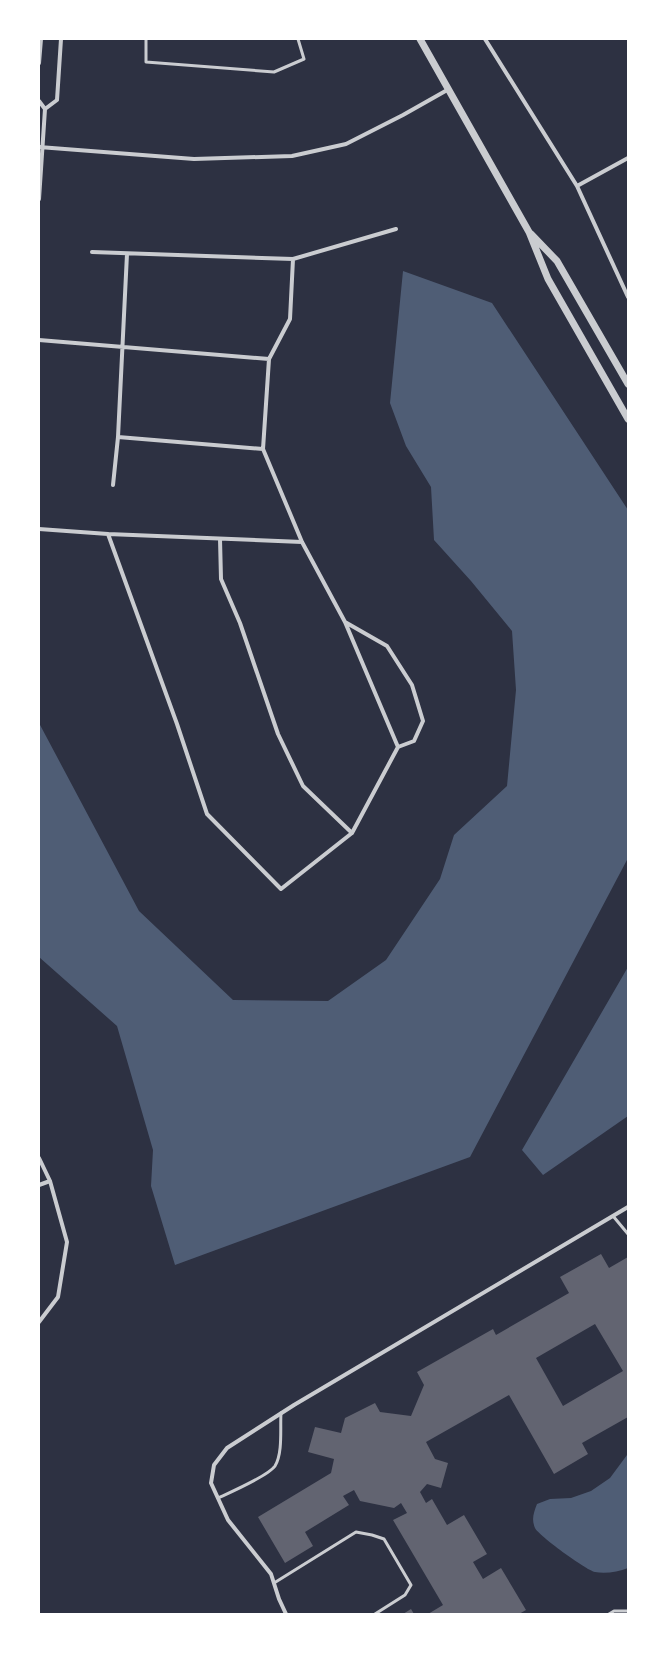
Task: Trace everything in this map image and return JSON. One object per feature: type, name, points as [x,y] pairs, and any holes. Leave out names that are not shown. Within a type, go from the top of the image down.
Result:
[{"type":"street","points":[[39,63],[41,39]]},
{"type":"street","points":[[45,109],[57,100],[60,39]]},
{"type":"street","points":[[420,39],[529,232],[548,279],[628,419]]},
{"type":"street","points":[[485,39],[577,186],[628,297]]},
{"type":"street","points":[[41,147],[194,159],[292,156],[346,144],[403,116],[449,89]]},
{"type":"street","points":[[39,102],[45,109],[41,147],[39,199]]},
{"type":"street","points":[[577,186],[628,158]]},
{"type":"street","points":[[92,252],[293,259],[396,229]]},
{"type":"street","points":[[529,232],[557,260],[628,384]]},
{"type":"street","points":[[113,485],[118,437],[127,254]]},
{"type":"street","points":[[293,259],[290,319],[269,359],[263,449],[302,542],[345,622],[398,747]]},
{"type":"street","points":[[39,340],[269,359]]},
{"type":"street","points":[[118,437],[263,449]]},
{"type":"street","points":[[39,529],[108,534],[302,542]]},
{"type":"street","points":[[108,534],[177,724],[207,814],[281,889],[352,833],[398,747],[414,741],[423,721],[412,685],[386,646],[345,622]]},
{"type":"street","points":[[220,539],[221,579],[240,623],[278,734],[303,786],[352,833]]},
{"type":"street","points":[[39,1158],[50,1182],[67,1242],[58,1297],[39,1322]]},
{"type":"street","points":[[39,1184],[50,1182]]},
{"type":"street","points":[[286,1614],[279,1599],[271,1574],[228,1520],[211,1483],[214,1465],[227,1448],[281,1413],[628,1207]]},
{"type":"lane","points":[[146,39],[146,62],[274,72],[304,60],[298,39]]},
{"type":"lane","points":[[613,1216],[628,1234]]},
{"type":"lane","points":[[218,1498],[268,1472],[275,1465],[280,1447],[281,1413]]},
{"type":"lane","points":[[274,1583],[356,1532],[372,1535],[384,1539],[410,1585],[406,1595],[375,1614]]},
{"type":"lane","points":[[609,1614],[614,1611],[628,1611]]},
{"type":"water","points":[[403,271],[492,303],[628,510],[628,858],[470,1157],[175,1265],[151,1186],[153,1150],[117,1026],[39,957],[39,723],[139,911],[233,1000],[328,1001],[386,960],[440,879],[454,835],[507,786],[516,690],[512,631],[471,581],[434,540],[431,487],[406,446],[390,403]]},
{"type":"water","points":[[628,967],[628,1116],[543,1175],[522,1150]]},
{"type":"water","points":[[627,1455],[628,1568],[612,1572],[595,1572],[573,1559],[538,1532],[534,1525],[534,1513],[537,1504],[550,1499],[571,1498],[591,1491],[610,1478]]},
{"type":"building","points":[[601,1254],[609,1268],[628,1257],[628,1417],[582,1443],[588,1454],[554,1474],[509,1395],[426,1442],[435,1459],[448,1463],[441,1488],[427,1484],[420,1492],[426,1503],[432,1499],[447,1525],[464,1515],[487,1554],[473,1562],[483,1579],[501,1568],[526,1610],[519,1614],[428,1614],[443,1605],[393,1520],[407,1513],[401,1503],[394,1508],[360,1501],[354,1490],[343,1496],[349,1505],[305,1532],[313,1546],[285,1563],[258,1517],[331,1473],[334,1459],[308,1452],[315,1427],[341,1433],[345,1418],[375,1403],[380,1412],[411,1416],[424,1385],[417,1372],[493,1329],[496,1335],[569,1293],[560,1277]],"holes":[[[595,1324],[623,1371],[563,1406],[536,1358]]]},
{"type":"building","points":[[411,1609],[414,1614],[403,1614]]}]
